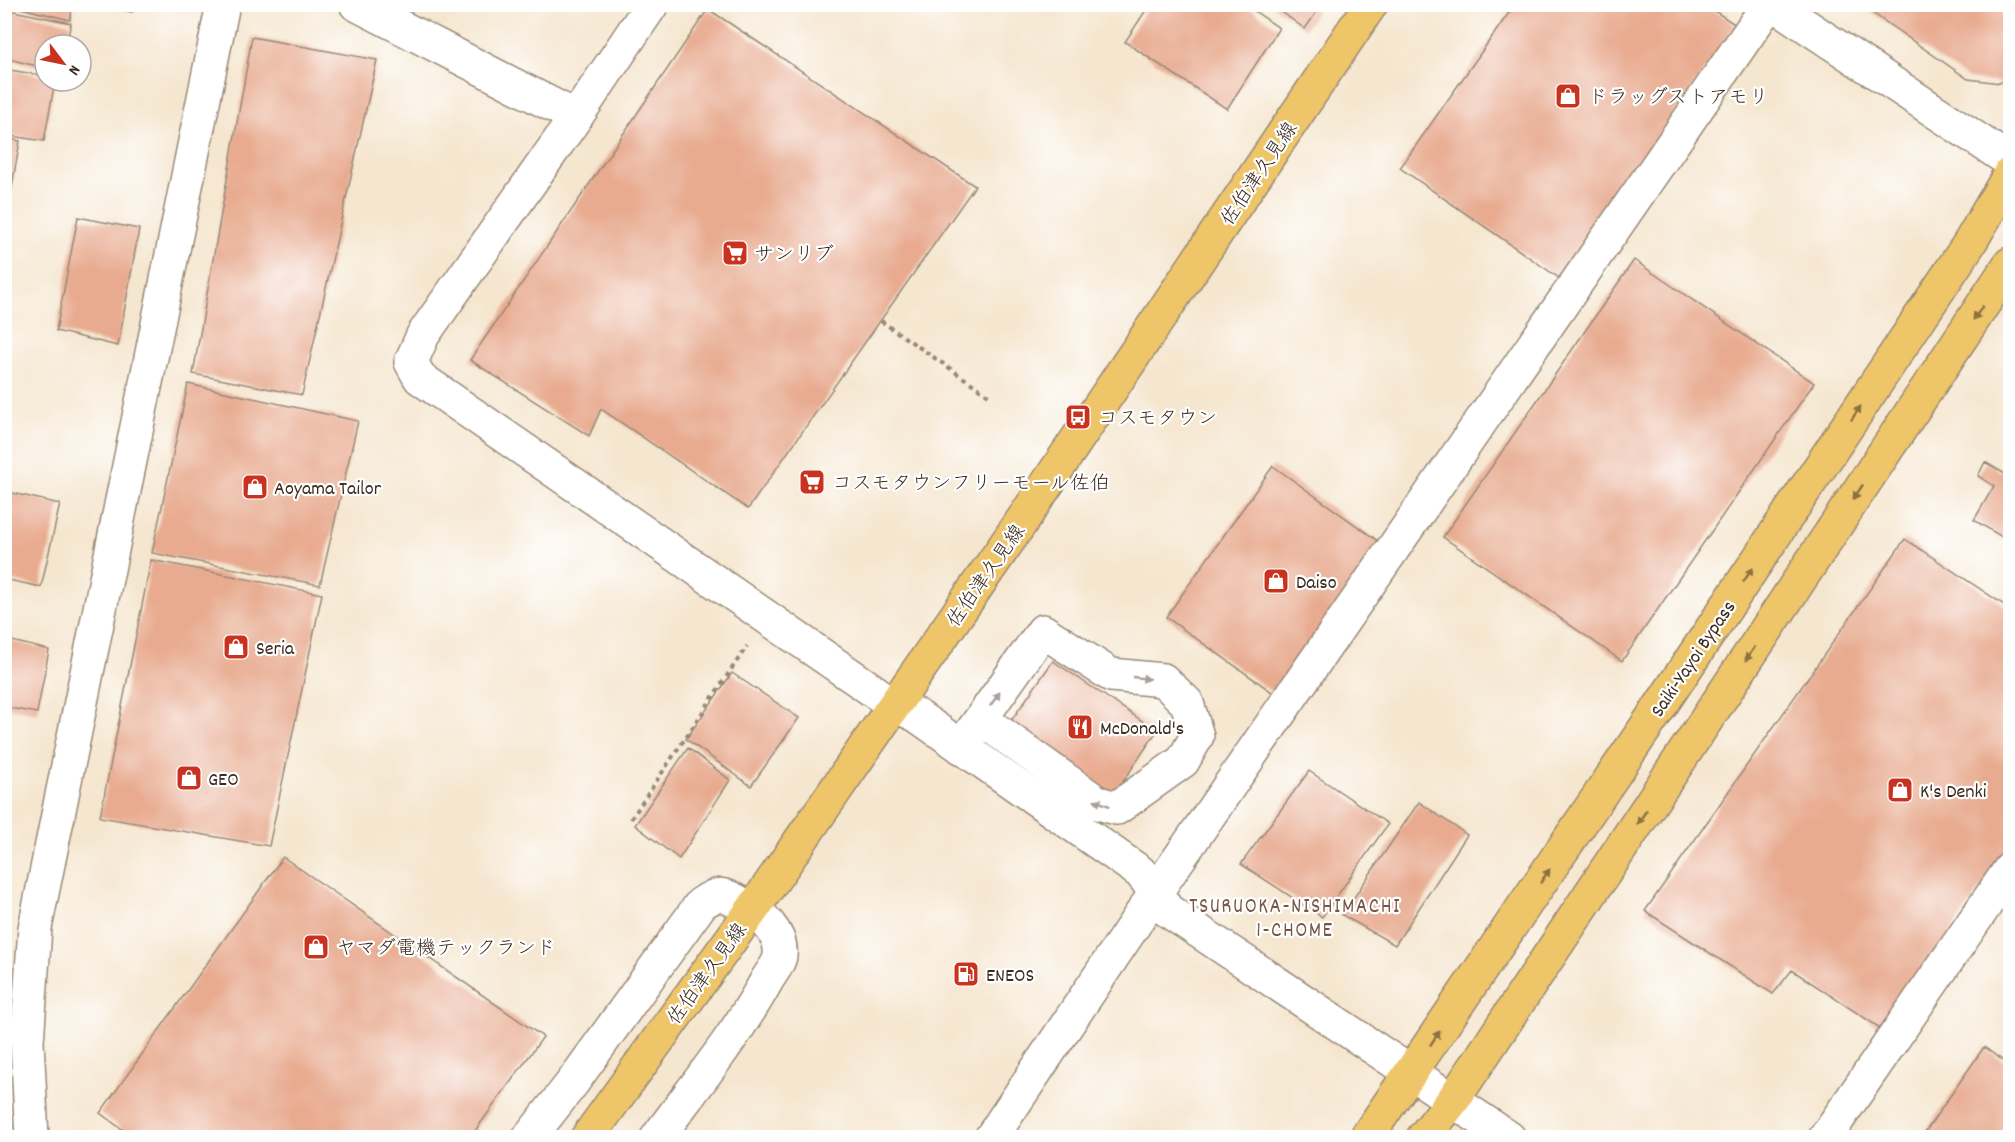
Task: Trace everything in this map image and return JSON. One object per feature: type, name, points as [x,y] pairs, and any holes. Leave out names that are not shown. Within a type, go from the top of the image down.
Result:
[{"type":"main road","name":"佐伯津久見線","points":[[588,1137],[753,909],[1024,518],[1371,4]]},
{"type":"main road","name":"Saiki-Yayoi Bypass","points":[[1366,1137],[1659,708],[1969,244],[2010,174]]},
{"type":"main road","points":[[1424,1137],[1453,1100],[2010,264]]},
{"type":"street","points":[[32,1137],[27,1042],[35,928],[223,4]]},
{"type":"street","points":[[356,4],[576,117]]},
{"type":"street","points":[[652,4],[423,335],[411,362],[420,378],[894,705],[916,715],[1140,872],[1156,891],[1167,910],[1509,1137]]},
{"type":"street","points":[[991,1137],[1156,891],[1771,4],[2010,161]]},
{"type":"street","points":[[961,747],[981,718],[1043,630],[1111,675],[1163,680],[1187,703],[1197,736],[1183,761],[1117,808],[1098,803],[981,718]]},
{"type":"street","points":[[1825,1137],[2010,870]]},
{"type":"street","points":[[529,1137],[573,1082],[701,904],[713,895],[724,895],[753,909],[772,930],[779,942],[780,957],[756,1002],[657,1137]]},
{"type":"path","points":[[881,321],[990,396]]},
{"type":"path","points":[[631,819],[751,640]]},
{"type":"building","points":[[5,4],[73,4],[70,20]]},
{"type":"building","points":[[98,4],[134,4],[132,12]]},
{"type":"building","points":[[154,4],[191,4],[189,11]]},
{"type":"building","points":[[1150,4],[1244,4],[1279,28],[1227,109],[1125,42]]},
{"type":"building","points":[[1271,4],[1322,4],[1305,29]]},
{"type":"building","name":"ドラッグストアモリ","points":[[1515,4],[1704,4],[1736,25],[1559,278],[1400,168]]},
{"type":"building","points":[[1861,5],[2010,5],[2010,74],[2000,83],[1968,79]]},
{"type":"building","points":[[4,9],[71,23],[69,33],[33,33],[33,65],[4,58]]},
{"type":"building","name":"サンリブ","points":[[708,9],[975,186],[748,509],[601,409],[589,436],[470,360]]},
{"type":"building","points":[[252,37],[377,60],[302,395],[193,374]]},
{"type":"building","points":[[10,70],[33,74],[33,93],[53,93],[44,141],[4,135],[4,108]]},
{"type":"building","points":[[4,137],[20,141],[6,220],[4,220]]},
{"type":"building","points":[[78,217],[139,229],[118,346],[56,331]]},
{"type":"building","points":[[1634,260],[1814,383],[1622,661],[1443,537]]},
{"type":"building","name":"Aoyama Tailor","points":[[188,384],[358,421],[320,585],[152,553]]},
{"type":"building","points":[[1985,462],[2010,477],[2010,542],[1974,520],[1994,486],[1978,476]]},
{"type":"building","name":"Daiso","points":[[1273,466],[1385,546],[1279,697],[1166,617]]},
{"type":"building","points":[[4,491],[60,504],[41,587],[4,579]]},
{"type":"building","points":[[1905,539],[2010,609],[2010,846],[1883,1030],[1792,970],[1773,994],[1645,911]]},
{"type":"building","points":[[151,560],[322,594],[269,846],[100,817]]},
{"type":"building","points":[[4,639],[49,650],[37,713],[4,707]]},
{"type":"building","points":[[1053,661],[1157,731],[1110,801],[1006,728]]},
{"type":"building","points":[[732,673],[799,718],[751,786],[686,739]]},
{"type":"building","points":[[688,748],[730,780],[679,859],[635,825]]},
{"type":"building","points":[[1309,771],[1388,824],[1322,917],[1241,864]]},
{"type":"building","points":[[1419,802],[1467,835],[1395,945],[1342,915]]},
{"type":"building","name":"ヤマダ電機テックランド","points":[[283,857],[543,1037],[470,1138],[134,1138],[100,1113]]},
{"type":"building","points":[[1984,1047],[2010,1066],[2010,1138],[1921,1138]]},
{"type":"place","name":"ドラッグストアモリ","points":[[1568,96]]},
{"type":"place","name":"サンリブ","points":[[735,253]]},
{"type":"place","name":"コスモタウン","points":[[1078,417]]},
{"type":"place","name":"コスモタウンフリーモール佐伯","points":[[812,482]]},
{"type":"place","name":"Aoyama Tailor","points":[[255,487]]},
{"type":"place","name":"Daiso","points":[[1276,581]]},
{"type":"place","name":"Seria","points":[[236,647]]},
{"type":"place","name":"McDonald's","points":[[1080,727]]},
{"type":"place","name":"GEO","points":[[189,778]]},
{"type":"place","name":"K's Denki","points":[[1900,790]]},
{"type":"place","name":"ヤマダ電機テックランド","points":[[316,947]]},
{"type":"place","name":"ENEOS","points":[[966,974]]},
{"type":"district","name":"TSURUOKA-NISHIMACHI 1-CHOME","points":[[1295,917]]}]
